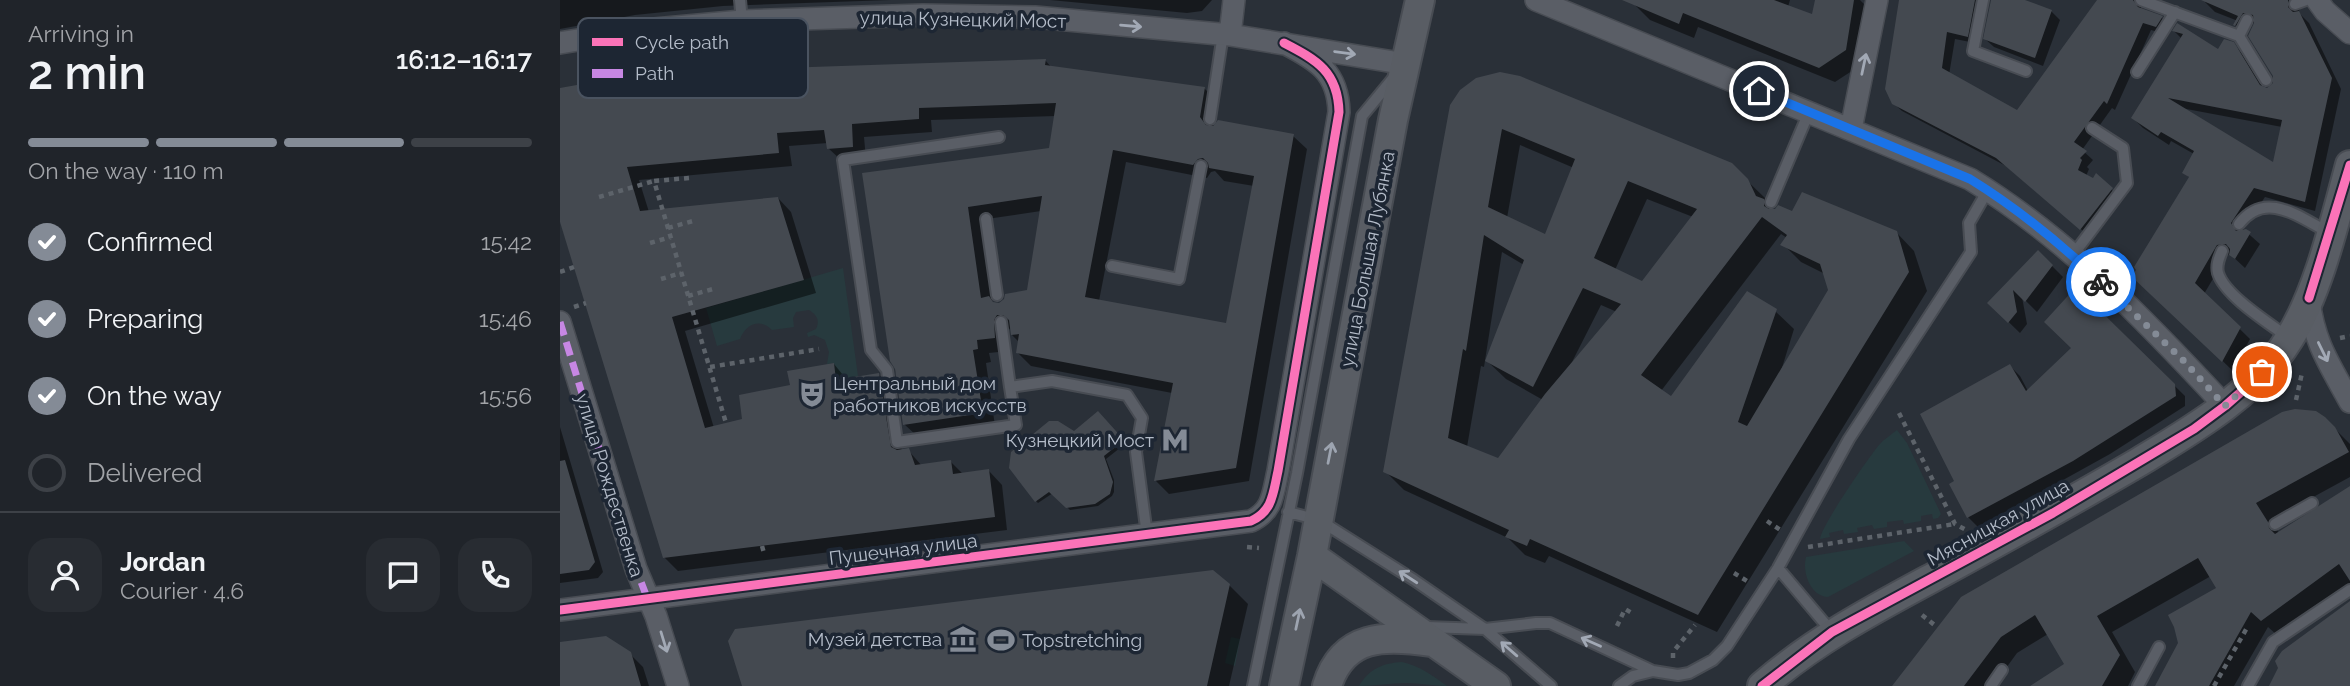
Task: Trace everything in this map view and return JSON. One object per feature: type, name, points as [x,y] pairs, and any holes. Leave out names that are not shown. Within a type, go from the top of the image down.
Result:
[{"type":"main road","name":"улица Большая Лубянка","points":[[1284,686],[1319,520],[1390,134],[1420,0]]},
{"type":"main road","name":"Мясницкая улица","points":[[1762,686],[1832,632],[2053,513],[2194,429],[2225,406],[2274,360],[2290,339],[2309,298],[2350,165]]},
{"type":"main road","points":[[1312,556],[1496,686]]},
{"type":"main road","points":[[1327,686],[1337,665],[1356,646],[1374,639],[1423,634]]},
{"type":"street","points":[[1226,35],[1234,0]]},
{"type":"street","points":[[1536,0],[1956,172],[1989,190],[2073,255],[2183,360],[2225,406]]},
{"type":"street","points":[[1851,129],[1877,0]]},
{"type":"street","points":[[2317,0],[2325,11],[2350,33]]},
{"type":"street","name":"улица Кузнецкий Мост","points":[[700,18],[741,10],[923,8],[1226,35],[1406,64]]},
{"type":"street","name":"улица Кузнецкий Мост","points":[[560,43],[578,40]]},
{"type":"street","name":"Пушечная улица","points":[[560,610],[1147,535],[1251,521],[1262,516],[1268,508],[1278,471],[1339,112],[1338,96],[1332,79],[1324,68],[1310,56],[1284,43]]},
{"type":"street","points":[[2309,298],[2312,326],[2321,350],[2350,402]]},
{"type":"street","name":"улица Рождественка","points":[[560,322],[636,569],[656,616],[677,686]]},
{"type":"lane","points":[[1983,0],[1973,51],[2026,71]]},
{"type":"lane","points":[[2141,0],[2239,36],[2266,80]]},
{"type":"lane","points":[[2137,72],[2175,12]]},
{"type":"lane","points":[[2239,36],[2247,20]]},
{"type":"lane","points":[[1210,119],[1226,35]]},
{"type":"lane","points":[[1253,686],[1299,461],[1362,116],[1406,64]]},
{"type":"lane","points":[[1771,202],[1809,112]]},
{"type":"lane","points":[[2073,255],[2127,183],[2123,148],[2092,128]]},
{"type":"lane","points":[[999,138],[843,160],[871,350],[887,370],[897,442],[1016,425],[1001,321]]},
{"type":"lane","points":[[1112,266],[1179,279],[1201,166]]},
{"type":"lane","points":[[1423,634],[1550,623],[1653,671],[1673,675],[1689,673],[1713,660],[1727,646],[1778,568],[1849,439],[1971,252],[1969,223],[1989,190]]},
{"type":"lane","points":[[2239,224],[2253,210],[2273,206],[2330,233]]},
{"type":"lane","points":[[986,219],[997,295]]},
{"type":"lane","points":[[2222,251],[2217,271],[2222,281],[2240,300],[2290,339]]},
{"type":"lane","points":[[1010,387],[1052,381],[1126,395],[1142,418],[1136,452],[1147,535]]},
{"type":"lane","points":[[2275,524],[2312,503]]},
{"type":"lane","points":[[1287,512],[1319,520],[1485,629],[1551,686]]},
{"type":"lane","points":[[1778,568],[1832,632]]},
{"type":"lane","points":[[2248,686],[2273,642],[2350,590]]},
{"type":"lane","points":[[2138,686],[2159,647]]},
{"type":"lane","points":[[1990,686],[2003,670]]},
{"type":"lane","points":[[1619,686],[1633,676],[1653,671]]},
{"type":"path","points":[[599,197],[653,181],[689,178]]},
{"type":"path","points":[[653,181],[726,423]]},
{"type":"path","points":[[668,228],[693,221]]},
{"type":"path","points":[[650,243],[671,237]]},
{"type":"path","points":[[560,272],[574,267]]},
{"type":"path","points":[[661,279],[681,272]]},
{"type":"path","points":[[688,296],[713,289]]},
{"type":"path","points":[[710,367],[819,349]]},
{"type":"path","points":[[2295,400],[2302,373]]},
{"type":"path","points":[[1899,413],[1955,524],[1968,531],[1957,537]]},
{"type":"path","points":[[1767,522],[1783,531]]},
{"type":"path","points":[[1806,553],[1810,547],[1955,524]]},
{"type":"path","points":[[762,546],[764,553]]},
{"type":"path","points":[[1247,547],[1259,548]]},
{"type":"path","points":[[1734,573],[1747,581],[1740,592]]},
{"type":"path","points":[[1617,626],[1625,610],[1632,613]]},
{"type":"path","points":[[1922,615],[1937,627]]},
{"type":"path","points":[[1673,667],[1673,652],[1695,625]]},
{"type":"path","points":[[2214,686],[2248,626]]},
{"type":"green space","points":[[843,268],[858,376],[836,380],[834,363],[827,364],[829,352],[825,340],[814,335],[808,337],[807,333],[816,329],[818,323],[816,316],[809,310],[796,312],[793,318],[794,327],[772,330],[763,324],[754,324],[740,339],[717,346],[706,308]]},
{"type":"green space","points":[[1897,430],[1907,443],[1941,514],[1933,519],[1932,514],[1921,516],[1921,521],[1904,524],[1903,520],[1887,522],[1887,527],[1874,529],[1872,525],[1857,528],[1858,532],[1844,534],[1843,530],[1829,533],[1830,537],[1820,539],[1836,507],[1866,463],[1881,443]]},
{"type":"green space","points":[[1904,541],[1914,551],[1828,597],[1816,592],[1806,576],[1806,557]]},
{"type":"green space","points":[[1231,637],[1240,639],[1235,666],[1225,663]]},
{"type":"green space","points":[[1402,662],[1420,668],[1447,686],[1406,683],[1359,686],[1367,675],[1377,668]]},
{"type":"building","points":[[1622,0],[1774,0],[1812,14],[1815,0],[1854,0],[1846,50],[1819,68],[1683,13],[1679,24]]},
{"type":"building","points":[[1899,0],[1975,0],[1968,37],[1947,32],[1942,68],[2017,110],[2097,0],[2133,0],[2138,7],[2163,16],[2156,27],[2143,23],[2107,104],[2104,101],[2074,142],[2087,151],[2080,158],[2082,160],[2078,170],[2093,178],[2096,173],[2113,188],[2080,230],[1996,158],[1892,104],[1885,89]]},
{"type":"building","points":[[1991,0],[2025,0],[2052,10],[2035,58],[1983,39]]},
{"type":"building","points":[[2201,0],[2288,0],[2288,7],[2293,12],[2299,11],[2332,78],[2305,202],[2254,188],[2231,223],[2236,231],[2246,229],[2251,232],[2235,259],[2229,255],[2230,249],[2226,244],[2217,245],[2195,283],[2241,327],[2222,362],[2132,277],[2136,270],[2134,267],[2189,177],[2182,173],[2194,151],[2161,132],[2158,136],[2131,118],[2183,34],[2172,31],[2177,23],[2218,49],[2224,39],[2234,42],[2260,85],[2267,88],[2273,83],[2273,76],[2248,36],[2254,23],[2253,15],[2243,13],[2235,26],[2233,25],[2238,16]],"holes":[[[2168,98],[2282,120],[2273,162]]]},
{"type":"building","points":[[1046,59],[1045,65],[1205,87],[1200,117],[1206,125],[1213,126],[1218,120],[1294,134],[1236,468],[1154,481],[1173,383],[1016,353],[1019,334],[1011,335],[1009,320],[1003,315],[997,315],[994,320],[995,338],[977,340],[978,349],[973,350],[983,413],[903,425],[895,369],[890,361],[862,173],[1049,148],[1056,103],[919,108],[919,119],[852,124],[853,147],[827,149],[824,130],[777,133],[779,153],[627,167],[640,211],[778,197],[804,280],[672,317],[705,428],[742,419],[739,395],[790,385],[787,371],[834,363],[836,380],[879,373],[891,447],[897,450],[909,448],[915,465],[951,460],[953,474],[989,469],[995,517],[663,558],[560,222],[560,88],[578,85],[578,98],[808,98],[808,67]],"holes":[[[1113,150],[1193,165],[1203,158],[1209,168],[1254,176],[1226,323],[1085,297]],[[1042,196],[1027,290],[1005,294],[999,303],[993,302],[989,296],[981,298],[968,207]]]},
{"type":"building","points":[[1500,72],[1520,76],[1732,163],[1748,179],[1756,196],[1764,199],[1764,206],[1769,209],[1775,209],[1778,205],[1792,211],[1802,192],[1897,231],[1909,272],[1698,615],[1530,539],[1527,546],[1505,537],[1509,530],[1383,472],[1450,105],[1460,90],[1476,78]],"holes":[[[1502,129],[1575,159],[1545,234],[1488,207]],[[1628,181],[1697,209],[1642,281],[1594,258]],[[1762,217],[1787,235],[1780,245],[1820,264],[1828,290],[1747,426],[1738,422],[1777,309],[1747,291],[1671,396],[1641,375]],[[1484,235],[1524,260],[1485,361],[1533,387],[1583,288],[1621,304],[1545,394],[1498,458],[1448,438],[1463,349],[1466,351]]]},
{"type":"building","points":[[2038,250],[2053,265],[2025,302],[2013,290],[2017,312],[2008,323],[1987,303]]},
{"type":"building","points":[[2076,287],[2175,384],[2176,396],[2073,461],[1967,518],[1949,484],[1954,481],[1920,414],[2010,364],[2026,391],[2071,348],[2044,322]]},
{"type":"building","points":[[2295,409],[2316,411],[2325,417],[2335,427],[2349,452],[2256,503],[2275,534],[2350,486],[2350,581],[2339,564],[2261,621],[2251,612],[2209,686],[2155,686],[2178,643],[2168,615],[2216,588],[2198,558],[2097,616],[2120,655],[2102,686],[2030,686],[2064,664],[2035,615],[2001,637],[1964,686],[1892,686],[1961,597],[2282,412]]},
{"type":"building","points":[[1098,411],[1124,440],[1104,456],[1113,482],[1110,494],[1095,504],[1066,508],[1049,492],[1035,502],[1009,468],[1011,452],[1049,421],[1058,421],[1074,431]]},
{"type":"building","points":[[565,460],[595,562],[589,570],[560,574],[560,461]]},
{"type":"building","points":[[1213,570],[1230,584],[1207,686],[742,686],[728,641],[735,629]]},
{"type":"building","points":[[2350,601],[2350,686],[2269,686],[2278,668],[2275,661],[2282,651]]},
{"type":"building","points":[[606,636],[631,652],[641,686],[560,686],[560,642]]},
{"type":"marked path","points":[[560,322],[648,600]]},
{"type":"cycle path","points":[[560,610],[1251,521],[1258,517],[1268,507],[1278,471],[1339,112],[1335,87],[1324,69],[1284,43]]},
{"type":"cycle path","points":[[2309,298],[2350,165]]},
{"type":"cycle path","points":[[1762,686],[1832,632],[2053,513],[2194,429],[2249,385]]},
{"type":"way so far","points":[[2101,282],[2183,360],[2225,406],[2262,372]]},
{"type":"place","name":"Центральный дом работников искусств","points":[[812,394]]},
{"type":"place","name":"Кузнецкий Мост","points":[[1175,440]]},
{"type":"place","name":"Музей детства","points":[[963,639]]},
{"type":"place","name":"Topstretching","points":[[1001,640]]},
{"type":"route","points":[[1759,91],[1970,179],[1989,190],[2073,255],[2101,282]]}]
